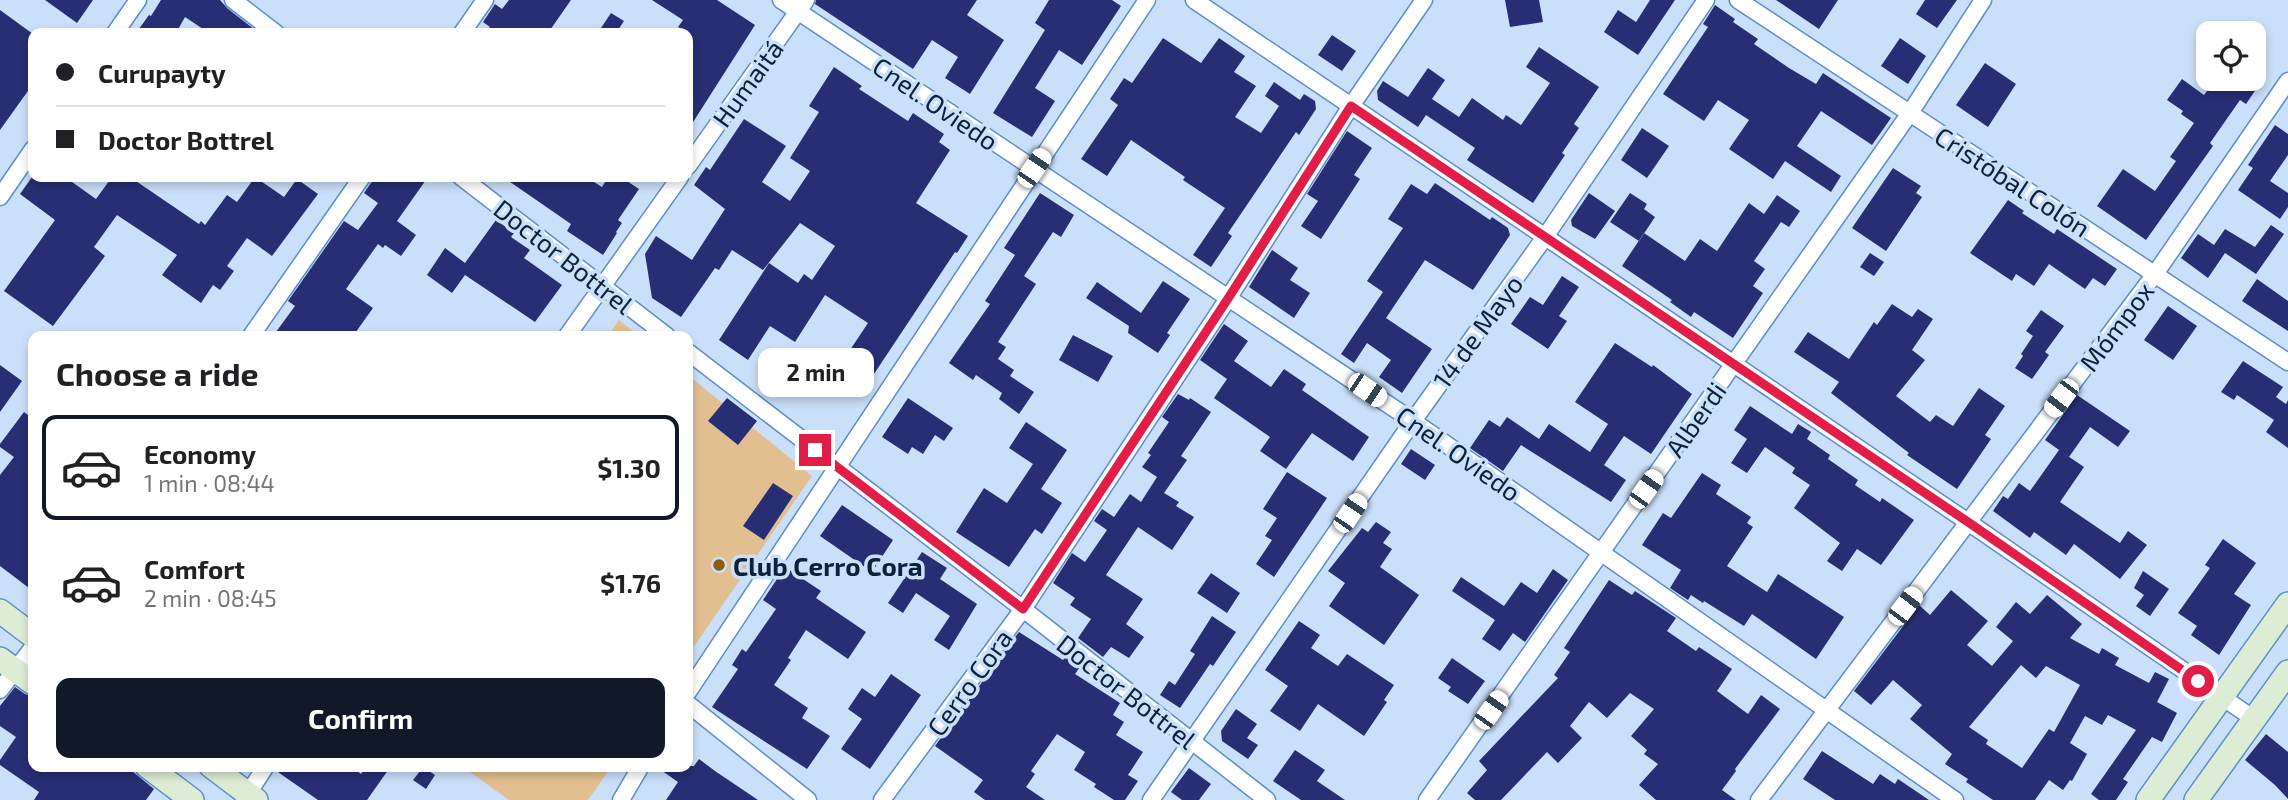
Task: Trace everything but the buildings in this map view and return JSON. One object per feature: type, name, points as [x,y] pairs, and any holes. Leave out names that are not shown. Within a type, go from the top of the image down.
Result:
[{"type":"main road","points":[[2148,800],[2288,604]]},
{"type":"main road","points":[[0,611],[28,632]]},
{"type":"main road","points":[[2196,800],[2288,673]]},
{"type":"main road","points":[[154,772],[192,800]]},
{"type":"main road","points":[[218,772],[249,798]]},
{"type":"street","points":[[118,28],[138,0]]},
{"type":"street","points":[[233,0],[269,28]]},
{"type":"street","points":[[465,28],[485,0]]},
{"type":"street","name":"Cnel. Oviedo","points":[[781,0],[802,6],[1034,168],[1413,421],[1955,800]]},
{"type":"street","points":[[693,684],[1147,0]]},
{"type":"street","points":[[1194,0],[1968,522],[2254,719]]},
{"type":"street","name":"Cerro Cora","points":[[882,800],[1023,609],[1229,297],[1351,106],[1424,0]]},
{"type":"street","name":"14 de Mayo","points":[[1151,800],[1413,421],[1545,237],[1706,0]]},
{"type":"street","name":"Cristóbal Colón","points":[[1738,0],[2288,362]]},
{"type":"street","name":"Alberdi","points":[[1427,800],[1910,113],[1983,0]]},
{"type":"street","name":"Humaitá","points":[[693,159],[802,6]]},
{"type":"street","name":"Mómpox","points":[[1759,800],[2155,274],[2288,81]]},
{"type":"street","points":[[0,197],[28,156]]},
{"type":"street","points":[[254,331],[359,182]]},
{"type":"street","name":"Doctor Bottrel","points":[[467,182],[660,331]]},
{"type":"street","points":[[570,331],[676,182]]},
{"type":"street","name":"Doctor Bottrel","points":[[693,356],[1023,609],[1266,800]]},
{"type":"street","points":[[0,690],[28,654]]},
{"type":"street","points":[[693,708],[808,800]]},
{"type":"street","points":[[249,798],[263,772]]},
{"type":"street","points":[[621,800],[637,772]]},
{"type":"shaded area","points":[[619,320],[633,331],[611,331]]},
{"type":"shaded area","name":"Club Cerro Cora","points":[[693,379],[812,476],[693,648]]},
{"type":"shaded area","points":[[470,772],[608,772],[588,800],[509,800]]},
{"type":"place","name":"Club Cerro Cora","points":[[719,565]]},
{"type":"route","points":[[815,450],[1023,609],[1229,297],[1351,106],[1968,522],[2198,681]]}]
